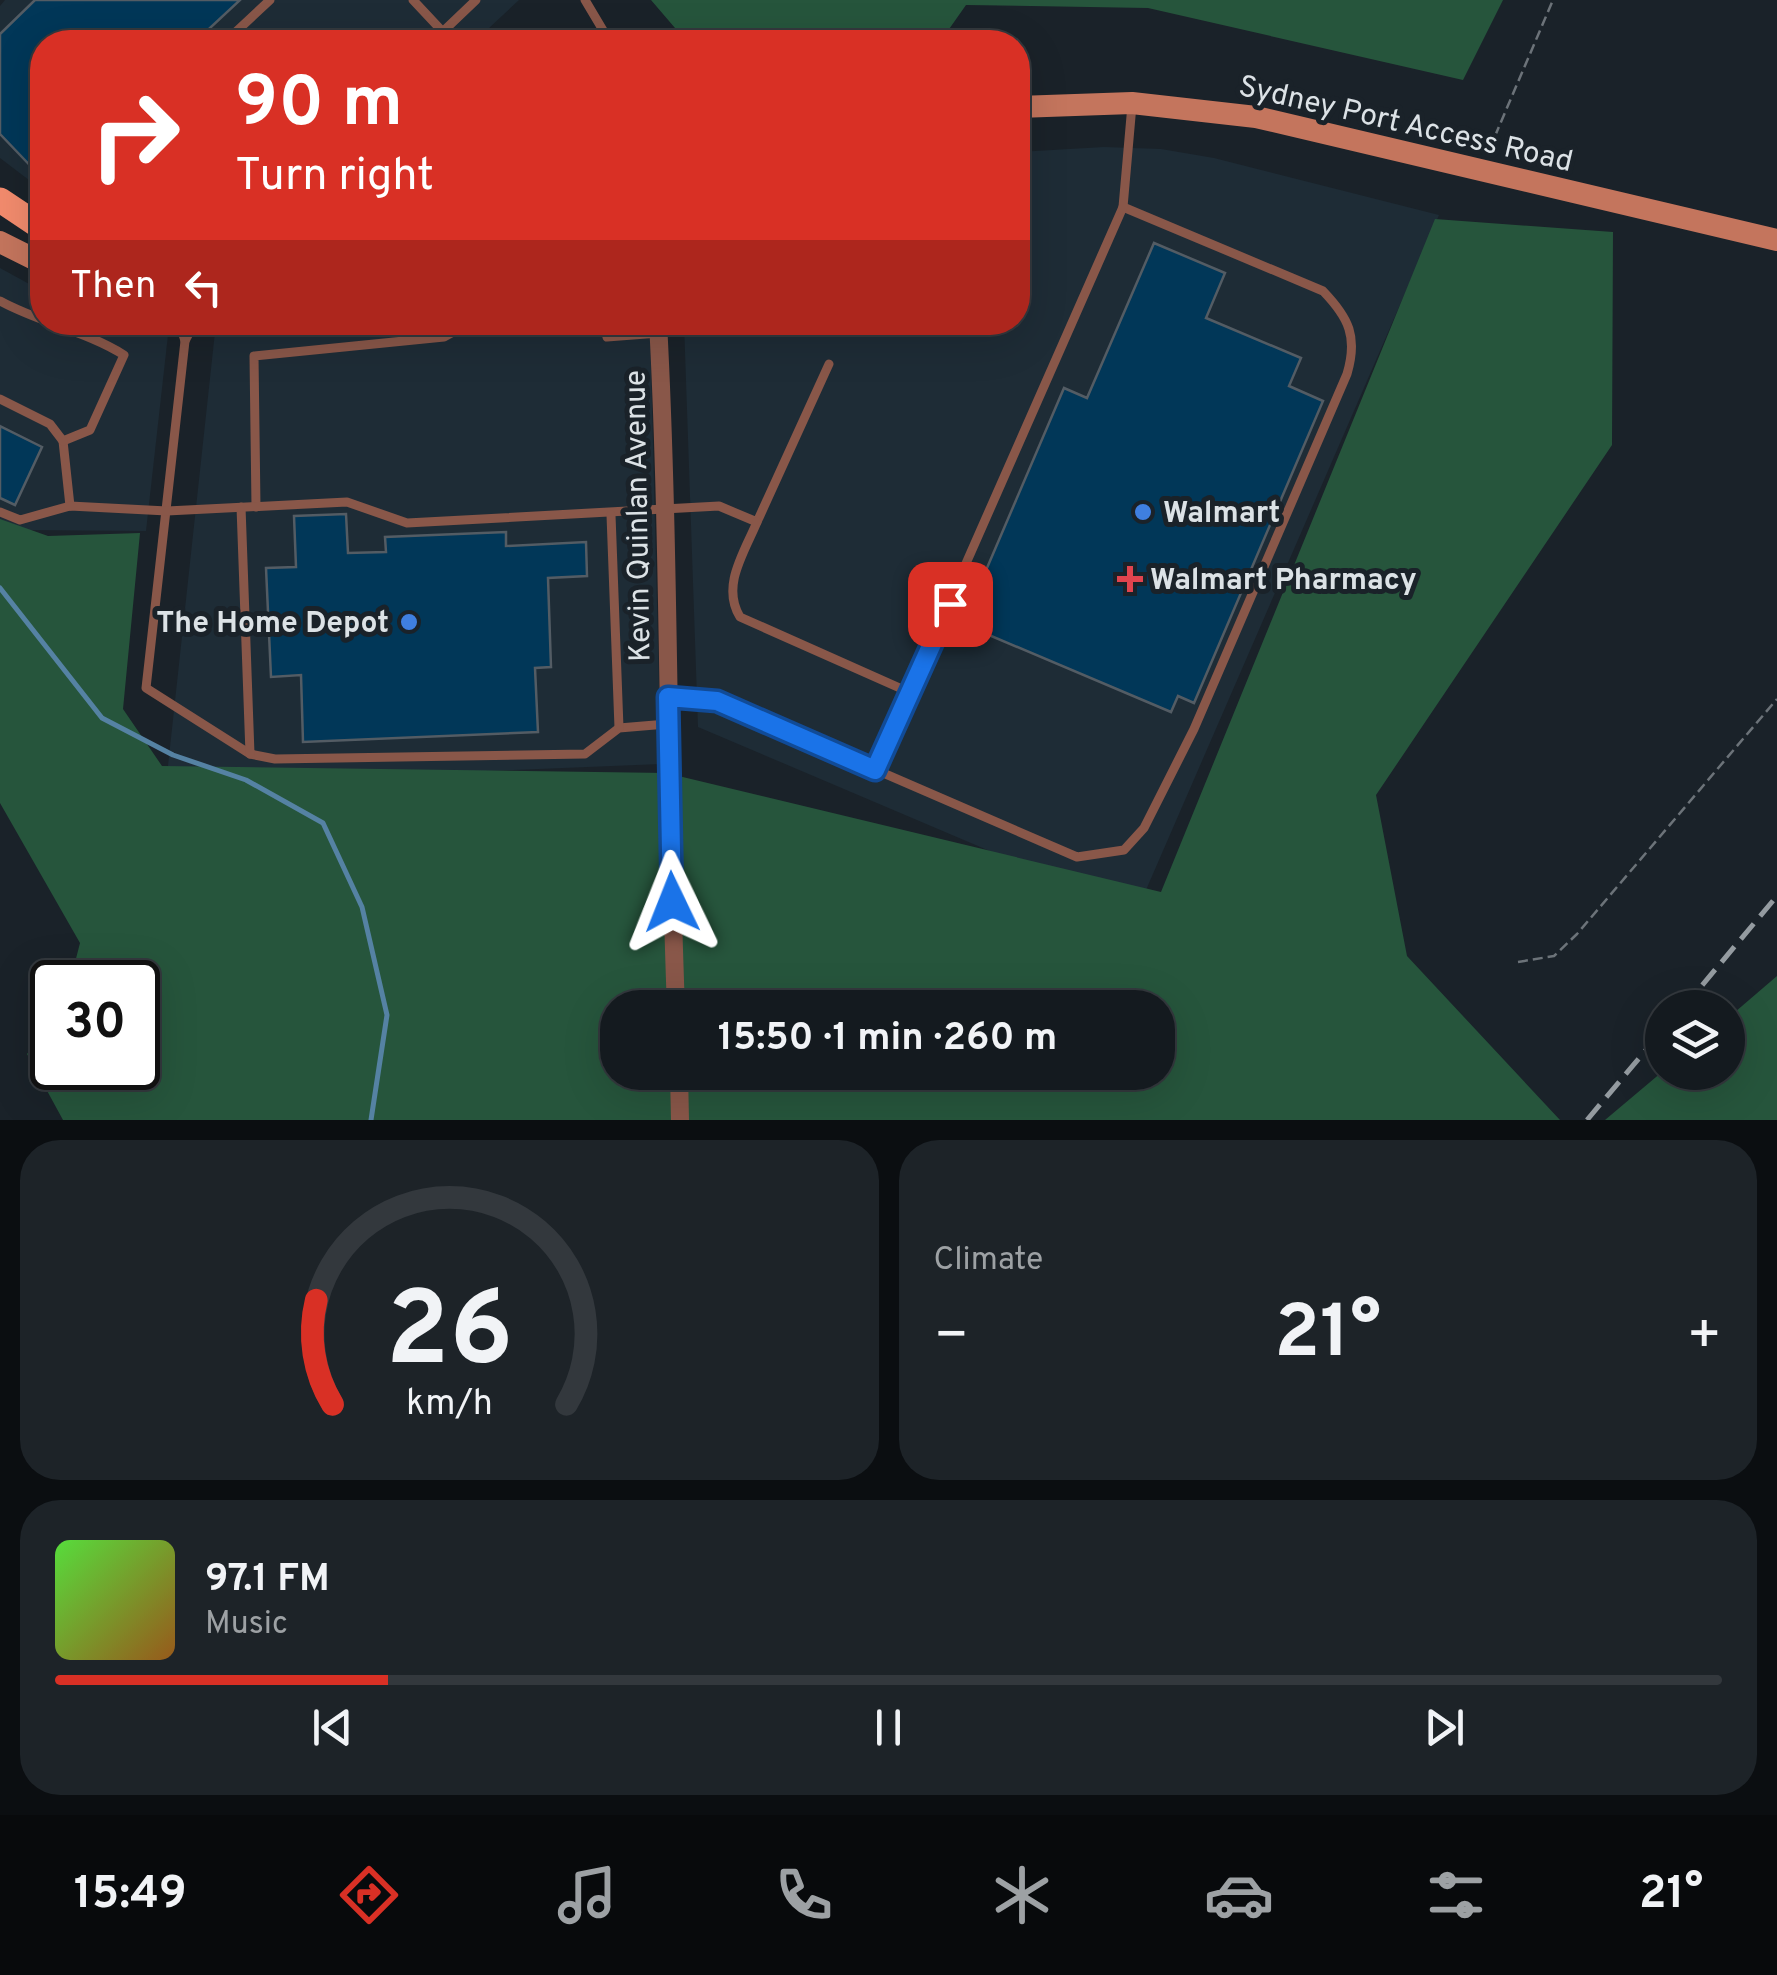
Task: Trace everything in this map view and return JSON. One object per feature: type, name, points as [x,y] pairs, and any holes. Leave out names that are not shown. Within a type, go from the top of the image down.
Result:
[{"type":"main road","name":"Sydney Port Access Road","points":[[1030,107],[1132,103],[1256,118],[1777,240]]},
{"type":"main road","points":[[0,200],[30,223]]},
{"type":"main road","points":[[0,213],[30,227]]},
{"type":"main road","points":[[0,242],[30,256]]},
{"type":"street","name":"Kevin Quinlan Avenue","points":[[658,335],[667,508],[675,990]]},
{"type":"street","points":[[679,1090],[680,1120]]},
{"type":"lane","points":[[238,30],[270,0]]},
{"type":"lane","points":[[412,0],[441,30]]},
{"type":"lane","points":[[445,30],[476,0]]},
{"type":"lane","points":[[585,0],[603,30]]},
{"type":"lane","points":[[875,770],[1123,206],[1132,103]]},
{"type":"lane","points":[[668,697],[717,701],[1077,857],[1124,850],[1144,828],[1194,730],[1347,374],[1353,333],[1344,312],[1323,291],[1123,206]]},
{"type":"lane","points":[[0,302],[30,318]]},
{"type":"lane","points":[[63,442],[90,430],[124,355],[103,342],[80,335]]},
{"type":"lane","points":[[183,335],[185,341]]},
{"type":"lane","points":[[188,335],[146,688],[250,754],[275,759],[585,754],[619,728],[668,724]]},
{"type":"lane","points":[[256,507],[254,356],[448,335]]},
{"type":"lane","points":[[829,364],[757,522],[732,584],[730,601],[740,617],[911,693]]},
{"type":"lane","points":[[0,400],[50,424],[63,442],[70,506]]},
{"type":"lane","points":[[0,512],[20,520],[70,506],[168,510],[347,502],[407,523],[611,515],[719,506],[757,522]]},
{"type":"lane","points":[[241,508],[250,754]]},
{"type":"lane","points":[[611,515],[619,728]]},
{"type":"path","points":[[1480,169],[1553,0]]},
{"type":"path","points":[[1518,962],[1554,956],[1577,934],[1777,699]]},
{"type":"shaded area","points":[[5,0],[519,0],[487,30],[30,30],[30,181],[0,158],[0,6]]},
{"type":"shaded area","points":[[1104,147],[1161,149],[1214,158],[1439,215],[1136,913],[698,727],[684,335],[1030,335],[1030,151]]},
{"type":"shaded area","points":[[0,268],[30,284],[30,335],[168,335],[146,531],[20,530],[0,523]]},
{"type":"shaded area","points":[[215,335],[650,335],[661,764],[166,784]]},
{"type":"green space","points":[[651,0],[1503,0],[1463,80],[1148,8],[966,5],[948,30],[677,30]]},
{"type":"green space","points":[[1435,219],[1613,232],[1612,445],[1376,795],[1407,956],[1560,1120],[63,1120],[47,1090],[160,1090],[160,960],[76,960],[80,943],[0,803],[0,519],[48,536],[140,533],[123,709],[162,766],[666,773],[1161,892]]},
{"type":"green space","points":[[1777,976],[1777,1120],[1605,1120],[1645,1086],[1645,1090],[1745,1090],[1745,1003]]},
{"type":"building","points":[[35,0],[240,0],[208,30],[30,30],[30,165],[0,134],[0,34]]},
{"type":"building","name":"Walmart","points":[[1154,243],[1225,273],[1206,318],[1301,358],[1289,386],[1323,401],[1194,703],[1178,696],[1171,712],[963,624],[1064,388],[1087,398]]},
{"type":"building","points":[[0,426],[42,447],[15,505],[0,498]]},
{"type":"building","name":"The Home Depot","points":[[346,514],[348,553],[386,552],[385,537],[506,532],[506,546],[586,542],[587,576],[548,578],[551,667],[535,668],[538,732],[303,742],[301,675],[271,677],[266,568],[296,567],[294,516]]},
{"type":"waterway","points":[[0,588],[102,718],[173,755],[246,780],[323,823],[362,907],[387,1015],[371,1120]]},
{"type":"railway","points":[[1698,990],[1777,896]]},
{"type":"railway","points":[[1587,1120],[1645,1051]]},
{"type":"place","name":"Walmart","points":[[1143,512]]},
{"type":"place","name":"Walmart Pharmacy","points":[[1130,579]]},
{"type":"place","name":"The Home Depot","points":[[409,622]]},
{"type":"route","points":[[672,902],[668,697],[717,701],[875,770],[950,604]]}]
